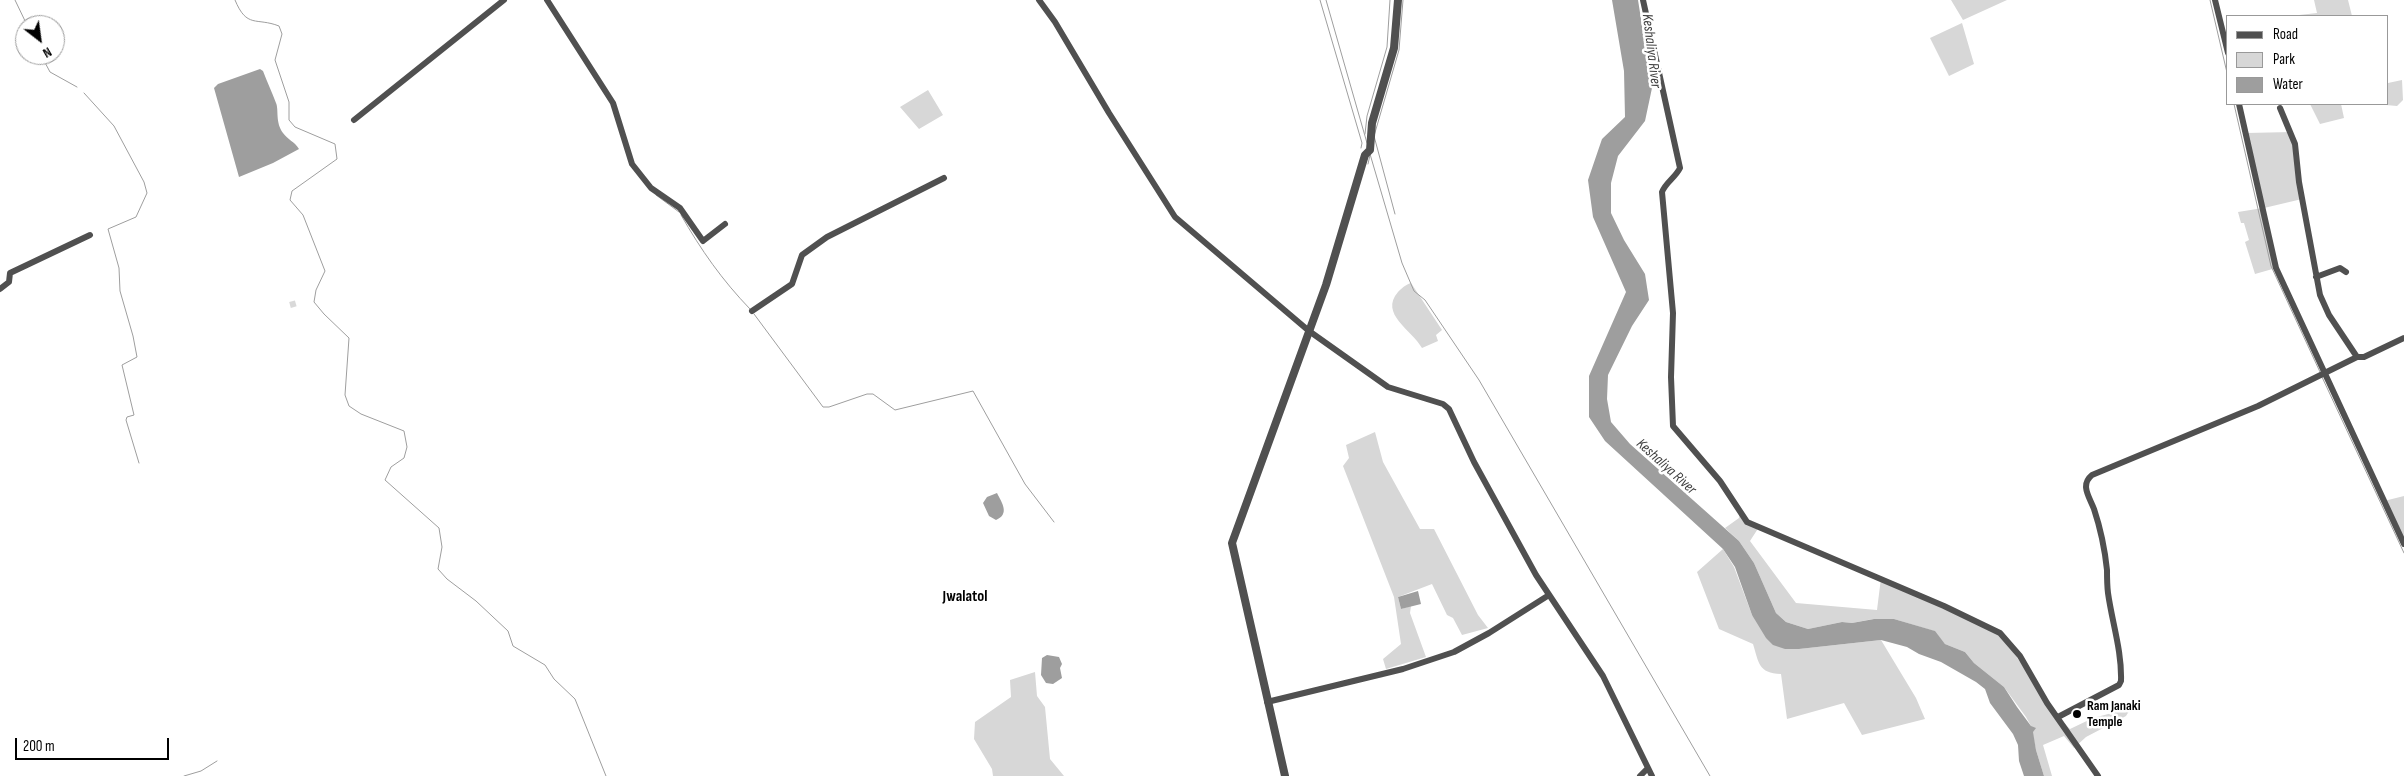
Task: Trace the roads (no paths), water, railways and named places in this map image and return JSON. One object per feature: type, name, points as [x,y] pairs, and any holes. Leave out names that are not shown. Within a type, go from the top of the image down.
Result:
[{"type":"street","points":[[354,120],[504,0]]},
{"type":"street","points":[[547,0],[612,103],[632,164],[647,184],[680,208],[703,241],[725,224]]},
{"type":"street","points":[[1039,0],[1055,22],[1109,113],[1175,217],[1309,331],[1388,388],[1443,404],[1449,409],[1474,462],[1549,595],[1602,676],[1652,776]]},
{"type":"street","points":[[1285,776],[1232,543],[1326,285],[1365,155],[1370,150],[1372,123],[1394,48],[1398,0]]},
{"type":"street","points":[[1643,0],[1680,168],[1675,178],[1665,185],[1662,192],[1674,312],[1671,378],[1673,426],[1720,481],[1747,522],[1944,606],[2000,633],[2020,656],[2047,703],[2098,776]]},
{"type":"street","points":[[2215,0],[2226,45]]},
{"type":"street","points":[[2239,105],[2276,268],[2404,544]]},
{"type":"street","points":[[2280,108],[2292,132],[2295,144],[2300,188],[2316,277],[2323,303],[2357,357]]},
{"type":"street","points":[[752,311],[792,284],[802,256],[827,237],[944,178]]},
{"type":"street","points":[[0,289],[9,282],[10,273],[90,235]]},
{"type":"street","points":[[2316,277],[2340,268],[2346,272]]},
{"type":"street","points":[[2058,717],[2118,685],[2121,681],[2117,639],[2108,592],[2107,568],[2096,516],[2087,492],[2085,483],[2087,479],[2092,475],[2258,406],[2357,357],[2364,357],[2404,338]]},
{"type":"street","points":[[1267,702],[1403,669],[1454,652],[1489,633],[1549,595]]},
{"type":"street","points":[[1640,776],[1647,769]]},
{"type":"water","points":[[1612,0],[1638,0],[1652,88],[1645,121],[1618,156],[1611,183],[1611,213],[1624,240],[1645,274],[1649,300],[1632,326],[1608,375],[1607,399],[1611,422],[1630,444],[1739,541],[1754,563],[1776,613],[1786,622],[1808,629],[1842,622],[1852,623],[1874,619],[1894,619],[1935,631],[1945,644],[1965,652],[1974,663],[2004,687],[2031,726],[2036,728],[2033,732],[2036,750],[2044,776],[2024,776],[2019,761],[2018,745],[2013,734],[1990,703],[1985,689],[1941,662],[1919,654],[1907,647],[1881,640],[1799,649],[1785,649],[1773,645],[1766,638],[1752,615],[1735,567],[1723,549],[1605,441],[1589,417],[1589,376],[1626,292],[1593,217],[1588,180],[1602,139],[1625,117],[1624,71]]},
{"type":"water","points":[[260,69],[263,71],[276,103],[281,129],[299,149],[273,163],[239,177],[214,88],[218,84]]},
{"type":"water","points":[[997,493],[1003,504],[1004,511],[1003,515],[996,520],[989,516],[983,503],[987,497]]},
{"type":"water","points":[[1418,591],[1421,604],[1401,609],[1398,597]]},
{"type":"water","points":[[1047,655],[1059,657],[1062,664],[1060,668],[1062,678],[1053,684],[1046,683],[1041,675],[1042,658]]},
{"type":"waterway","points":[[15,0],[22,15]]},
{"type":"waterway","points":[[235,0],[239,9],[248,19],[279,26],[282,34],[275,60],[289,102],[289,120],[295,127],[335,144],[337,159],[292,191],[290,200],[303,215],[325,271],[316,290],[314,302],[349,338],[345,395],[349,406],[361,414],[404,431],[407,447],[404,458],[391,467],[385,480],[439,528],[442,547],[438,569],[447,579],[476,601],[508,631],[513,646],[545,665],[554,679],[575,699],[606,776]]},
{"type":"waterway","points":[[1320,0],[1362,143],[1361,148]]},
{"type":"waterway","points":[[1326,0],[1367,143]]},
{"type":"waterway","points":[[1365,134],[1367,116],[1387,47],[1390,0]]},
{"type":"waterway","points":[[1395,214],[1374,136],[1399,50],[1403,0]]},
{"type":"waterway","points":[[2210,0],[2226,68]]},
{"type":"waterway","points":[[46,65],[50,72],[77,87]]},
{"type":"waterway","points":[[84,93],[114,126],[144,182],[147,193],[136,217],[108,229],[119,268],[120,291],[137,357],[122,365],[134,415],[127,417],[126,420],[139,463]]},
{"type":"waterway","points":[[2234,105],[2271,266],[2320,372]]},
{"type":"waterway","points":[[1370,154],[1402,263],[1414,291],[1425,300],[1479,380],[1710,776]]},
{"type":"waterway","points":[[1368,164],[1370,155]]},
{"type":"waterway","points":[[656,195],[679,212]]},
{"type":"waterway","points":[[681,215],[712,264],[750,309]]},
{"type":"waterway","points":[[754,314],[823,407],[829,407],[867,394],[873,394],[895,410],[973,391],[1025,484],[1054,522]]},
{"type":"waterway","points":[[2322,377],[2404,553]]},
{"type":"waterway","points":[[184,776],[201,771],[217,761]]},
{"type":"tunnel","points":[[290,305],[297,303]]},
{"type":"place","name":"Ram Janaki Temple","points":[[2077,714]]},
{"type":"district","name":"Jwalatol","points":[[965,597]]},
{"type":"water label","name":"Keshaliya River","points":[[1651,51]]},
{"type":"water label","name":"Keshaliya River","points":[[1666,467]]}]
